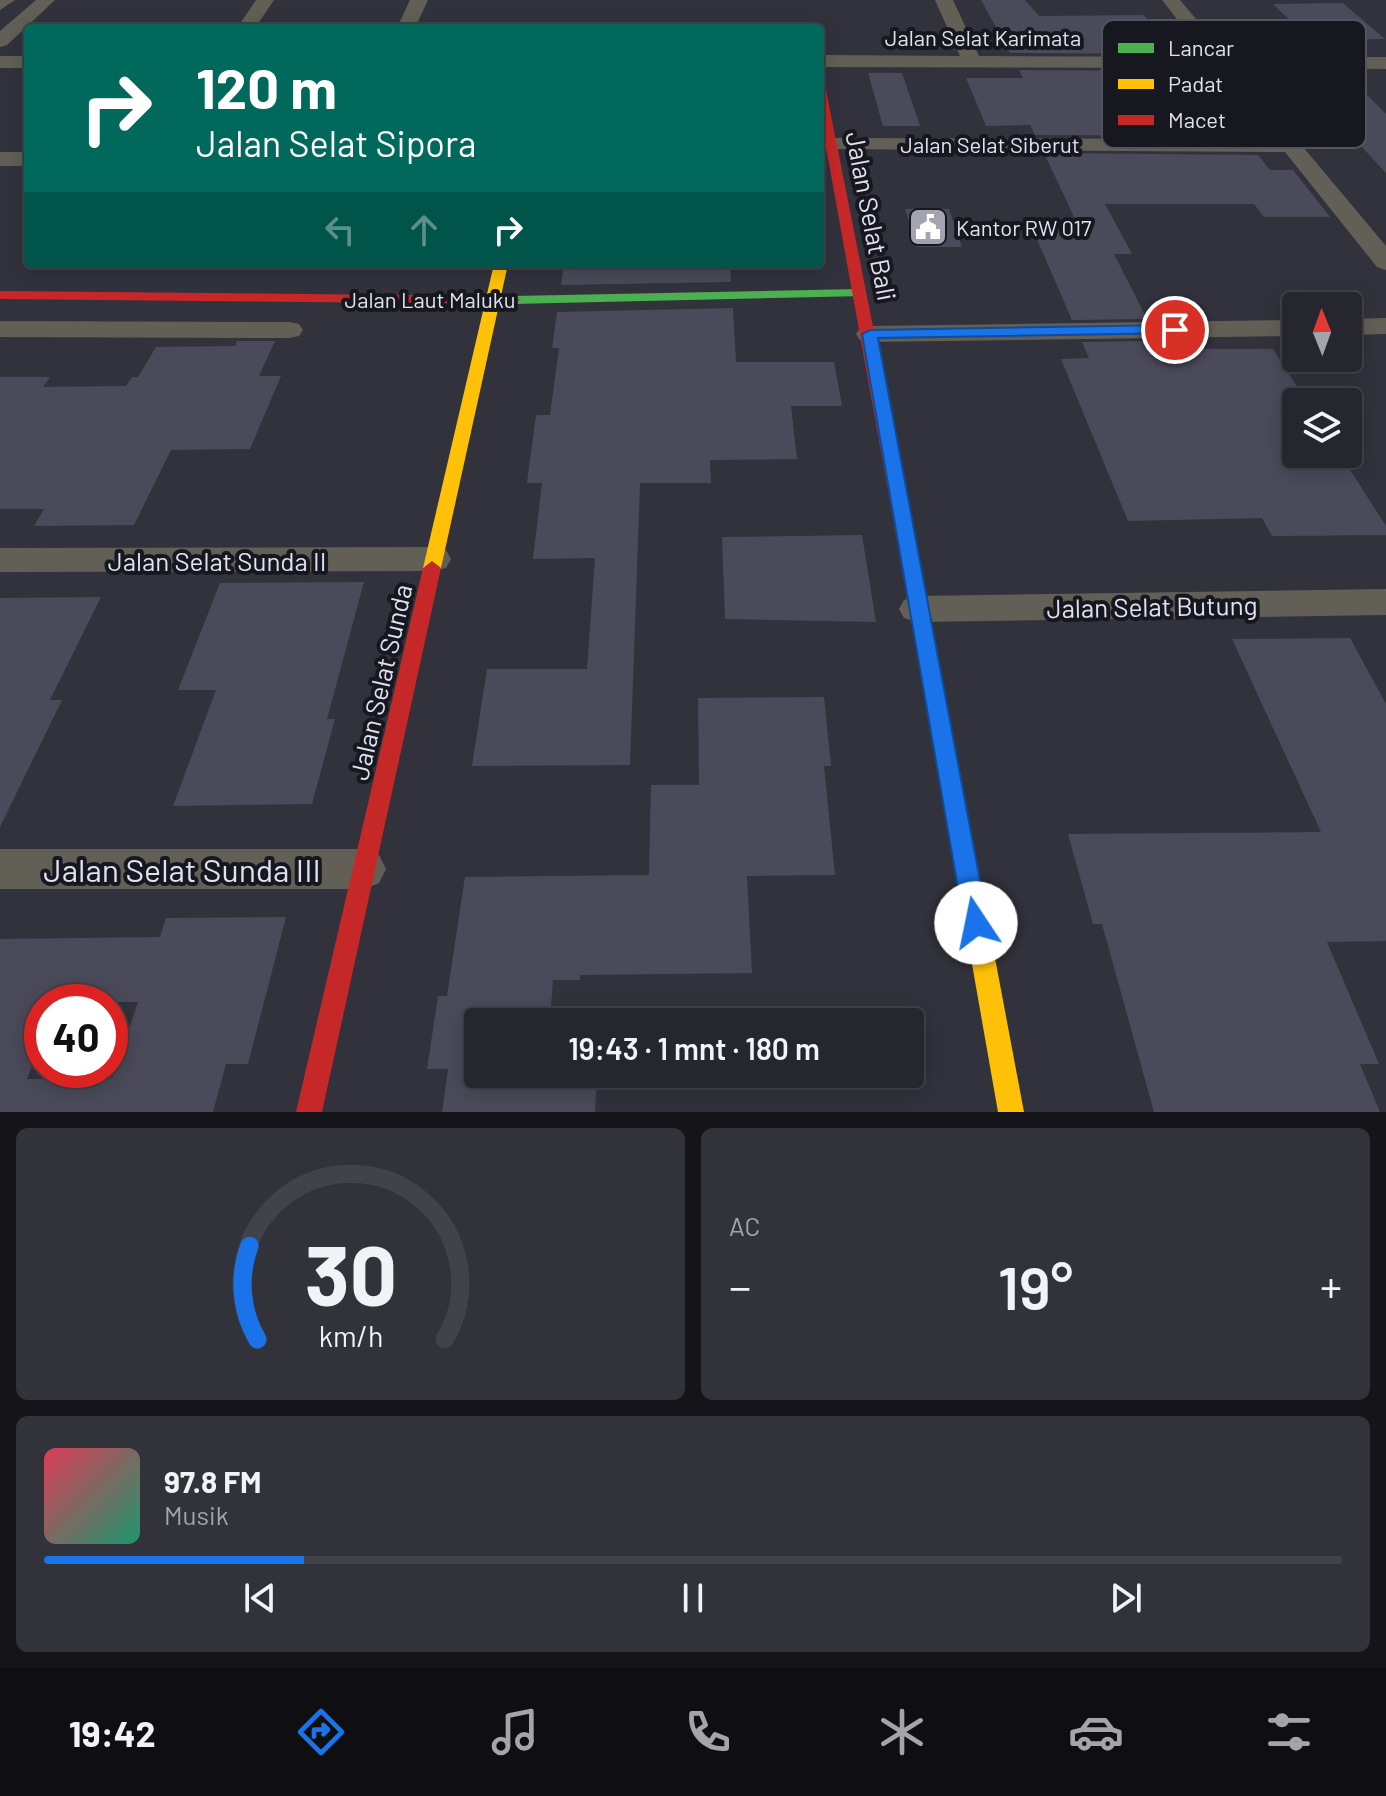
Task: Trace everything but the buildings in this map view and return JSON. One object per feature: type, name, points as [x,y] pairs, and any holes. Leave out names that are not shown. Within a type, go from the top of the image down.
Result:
[{"type":"street","points":[[0,5],[6,0]]},
{"type":"street","points":[[0,41],[46,0]]},
{"type":"street","points":[[249,24],[265,0]]},
{"type":"street","points":[[408,24],[419,0]]},
{"type":"street","points":[[944,0],[971,60]]},
{"type":"street","points":[[1171,0],[1188,20]]},
{"type":"street","name":"Jalan Selat Karimata","points":[[824,61],[1102,60]]},
{"type":"street","points":[[0,62],[24,62]]},
{"type":"street","name":"Jalan Selat Karimata","points":[[1366,63],[1386,63]]},
{"type":"street","name":"Jalan Selat Bali","points":[[824,106],[859,293],[870,334],[917,609],[1011,1112]]},
{"type":"street","name":"Jalan Selat Siberut","points":[[831,144],[1102,145]]},
{"type":"street","points":[[1295,148],[1386,262]]},
{"type":"street","points":[[0,159],[24,159]]},
{"type":"street","name":"Jalan Selat Sunda","points":[[309,1112],[500,268]]},
{"type":"street","name":"Jalan Laut Maluku","points":[[0,295],[493,300],[859,293]]},
{"type":"street","points":[[1362,327],[1386,326]]},
{"type":"street","points":[[870,334],[1282,328]]},
{"type":"street","points":[[0,329],[289,330]]},
{"type":"street","name":"Jalan Selat Sunda II","points":[[0,560],[434,559]]},
{"type":"street","name":"Jalan Selat Butung","points":[[917,609],[1383,608]]},
{"type":"street","name":"Jalan Selat Sunda III","points":[[0,869],[364,869]]},
{"type":"traffic: fast","points":[[513,300],[859,293]]},
{"type":"traffic: slow","points":[[432,568],[500,268]]},
{"type":"traffic: slow","points":[[924,634],[1011,1112]]},
{"type":"traffic: jam","points":[[824,106],[924,634]]},
{"type":"traffic: jam","points":[[0,295],[513,300]]},
{"type":"traffic: jam","points":[[309,1112],[432,568]]},
{"type":"place","name":"Kantor RW 017","points":[[928,227]]},
{"type":"route","points":[[976,923],[901,523],[870,334],[1175,330]]}]
